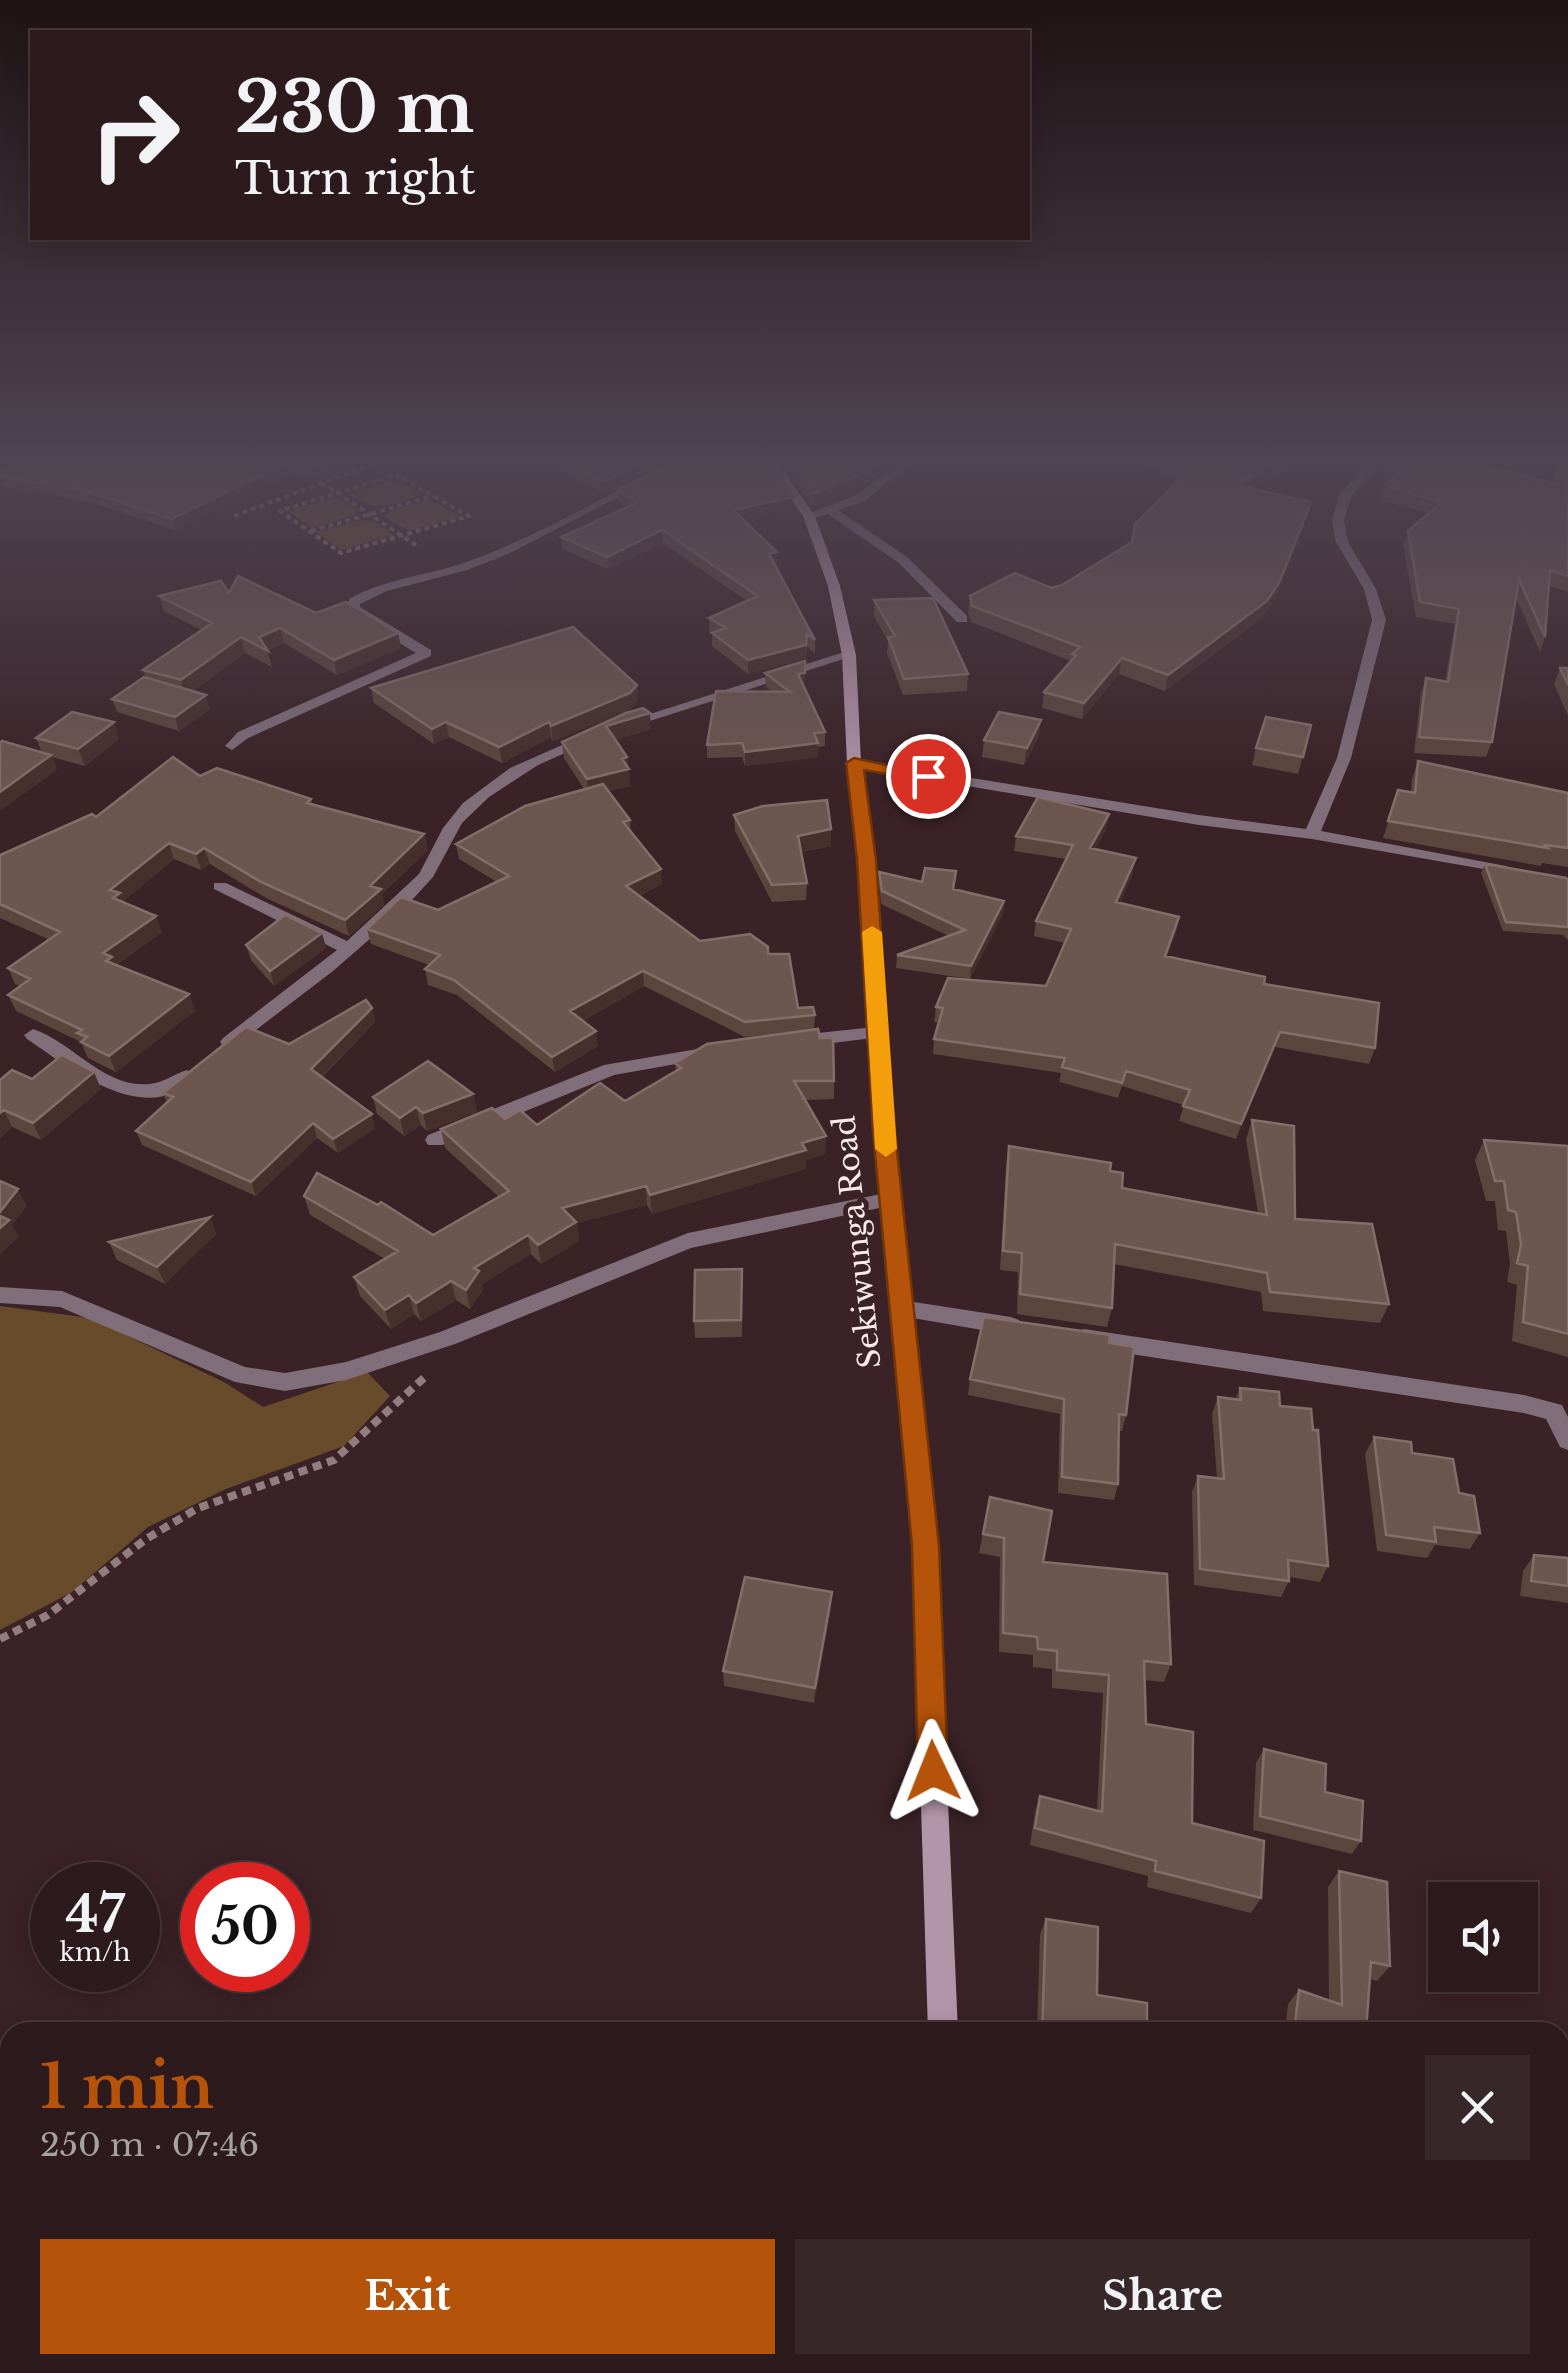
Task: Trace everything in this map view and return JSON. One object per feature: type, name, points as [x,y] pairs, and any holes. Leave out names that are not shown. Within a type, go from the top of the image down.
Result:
[{"type":"main road","name":"Sekiwunga Road","points":[[830,574],[849,655],[854,763],[871,912],[875,1034],[926,1546],[943,2022]]},
{"type":"street","points":[[232,746],[243,735],[426,653],[354,608],[354,602],[365,594],[444,574]]},
{"type":"street","points":[[917,574],[962,619]]},
{"type":"street","points":[[1312,834],[1344,758],[1379,620],[1361,574]]},
{"type":"street","points":[[217,1052],[348,948],[439,860],[454,822],[494,787],[543,756],[696,699],[849,655]]},
{"type":"street","points":[[854,763],[1198,820],[1312,834],[1518,872]]},
{"type":"street","points":[[220,886],[348,948]]},
{"type":"street","points":[[788,1042],[875,1034]]},
{"type":"street","points":[[33,1035],[119,1088],[148,1095],[172,1088],[202,1064]]},
{"type":"street","points":[[435,1140],[611,1069],[735,1049]]},
{"type":"street","points":[[0,1295],[62,1298],[262,1381],[346,1371],[476,1326],[688,1241],[890,1198]]},
{"type":"street","points":[[901,1308],[1032,1329]]},
{"type":"street","points":[[1069,1335],[1524,1404],[1554,1412],[1568,1440]]},
{"type":"path","points":[[0,1640],[48,1615],[146,1539],[198,1508],[334,1460],[376,1426],[476,1326]]},
{"type":"shaded area","points":[[0,1306],[90,1318],[224,1382],[263,1407],[367,1372],[390,1396],[344,1446],[226,1489],[148,1527],[72,1592],[0,1630]]},
{"type":"building","points":[[726,574],[780,574],[815,640],[807,634],[806,645],[748,660],[712,633],[726,628],[709,618],[758,596]]},
{"type":"building","points":[[1014,574],[1051,588],[1080,574],[1283,574],[1267,601],[1168,675],[1122,658],[1084,703],[1044,692],[1080,647],[972,606],[970,596]]},
{"type":"building","points":[[1415,574],[1550,574],[1545,637],[1519,579],[1492,742],[1419,737],[1426,678],[1448,682],[1459,609],[1420,602]]},
{"type":"building","points":[[238,576],[316,613],[346,602],[398,633],[334,660],[280,628],[259,637],[268,651],[241,637],[181,680],[143,670],[212,623],[159,596],[221,581],[229,593]]},
{"type":"building","points":[[933,598],[968,674],[904,679],[888,637],[895,636],[874,600]]},
{"type":"building","points":[[573,627],[637,685],[630,693],[551,726],[549,722],[499,747],[446,722],[432,729],[371,688]]},
{"type":"building","points":[[805,661],[805,673],[798,674],[825,732],[814,733],[818,743],[745,752],[742,743],[707,745],[716,691],[790,692],[765,673]]},
{"type":"building","points":[[1560,668],[1568,668],[1568,685]]},
{"type":"building","points":[[144,677],[206,695],[175,717],[112,699]]},
{"type":"building","points":[[643,708],[650,713],[606,726],[627,757],[622,759],[629,769],[587,779],[562,742]]},
{"type":"building","points":[[72,712],[114,722],[78,749],[36,738]]},
{"type":"building","points":[[999,712],[1041,720],[1027,748],[984,740]]},
{"type":"building","points":[[1266,717],[1311,725],[1303,757],[1256,748]]},
{"type":"building","points":[[0,743],[51,755],[0,792]]},
{"type":"building","points":[[173,757],[200,776],[217,768],[311,799],[307,803],[424,834],[370,886],[381,889],[345,920],[261,882],[204,848],[196,854],[169,843],[110,890],[120,893],[113,898],[156,916],[103,953],[112,957],[106,961],[189,994],[109,1056],[81,1042],[87,1037],[77,1033],[82,1030],[8,995],[30,979],[8,968],[60,932],[0,904],[0,855],[92,814],[96,817]]},
{"type":"building","points":[[1418,761],[1568,793],[1568,848],[1388,821],[1398,790],[1415,793]]},
{"type":"building","points":[[603,784],[630,820],[623,822],[661,869],[626,886],[700,941],[750,934],[768,947],[768,954],[789,954],[798,1008],[813,1007],[815,1015],[745,1022],[643,971],[570,1011],[596,1031],[552,1057],[454,980],[425,969],[440,955],[367,929],[401,897],[438,910],[509,876],[456,844],[525,806]]},
{"type":"building","points":[[1038,797],[1109,814],[1090,848],[1136,858],[1116,902],[1179,917],[1165,956],[1265,977],[1264,984],[1379,1003],[1375,1048],[1280,1032],[1241,1124],[1183,1106],[1190,1090],[1126,1071],[1122,1083],[1062,1067],[1065,1058],[934,1039],[943,1008],[936,1007],[948,978],[1046,986],[1071,929],[1036,921],[1073,845],[1016,836]]},
{"type":"building","points":[[827,800],[831,829],[798,836],[807,883],[772,885],[734,815],[763,806]]},
{"type":"building","points":[[1485,864],[1566,878],[1568,927],[1506,922]]},
{"type":"building","points":[[925,868],[956,871],[953,889],[1004,901],[971,966],[897,955],[965,930],[882,891],[879,872],[922,882]]},
{"type":"building","points":[[285,915],[322,933],[270,971],[246,945]]},
{"type":"building","points":[[366,1000],[372,1008],[311,1069],[372,1114],[333,1139],[313,1123],[251,1182],[136,1131],[173,1097],[163,1093],[246,1027],[289,1044]]},
{"type":"building","points":[[818,1029],[820,1038],[833,1038],[834,1081],[794,1081],[826,1136],[802,1143],[806,1150],[650,1195],[646,1186],[562,1208],[576,1222],[538,1245],[528,1235],[474,1268],[479,1271],[466,1290],[451,1281],[416,1303],[409,1295],[385,1310],[354,1277],[398,1251],[304,1196],[317,1173],[378,1205],[381,1202],[433,1235],[509,1191],[441,1129],[492,1108],[505,1119],[520,1110],[537,1125],[600,1083],[625,1101],[681,1068],[675,1063],[707,1044]]},
{"type":"building","points":[[62,1055],[94,1072],[33,1123],[4,1110],[0,1113],[0,1080],[12,1070],[32,1079]]},
{"type":"building","points":[[428,1061],[473,1094],[423,1113],[416,1107],[400,1118],[373,1097]]},
{"type":"building","points":[[1252,1120],[1294,1126],[1295,1219],[1372,1224],[1389,1304],[1270,1292],[1267,1273],[1115,1244],[1112,1308],[1020,1294],[1022,1253],[1003,1251],[1009,1146],[1111,1163],[1110,1171],[1123,1173],[1122,1188],[1267,1215]]},
{"type":"building","points":[[1484,1140],[1568,1146],[1568,1334],[1523,1322],[1528,1266],[1517,1263],[1521,1245],[1516,1212],[1508,1210],[1504,1181],[1495,1181]]},
{"type":"building","points":[[0,1181],[18,1189],[0,1212]]},
{"type":"building","points":[[210,1217],[157,1267],[109,1242]]},
{"type":"building","points":[[742,1269],[741,1320],[694,1321],[695,1270]]},
{"type":"building","points":[[984,1317],[1110,1335],[1109,1343],[1134,1347],[1126,1415],[1119,1414],[1118,1484],[1062,1477],[1064,1399],[970,1379]]},
{"type":"building","points":[[1240,1388],[1279,1392],[1280,1406],[1311,1409],[1313,1430],[1318,1430],[1328,1566],[1288,1560],[1289,1581],[1200,1569],[1198,1476],[1224,1479],[1218,1397],[1241,1400]]},
{"type":"building","points":[[1374,1437],[1411,1442],[1412,1453],[1453,1459],[1459,1493],[1474,1496],[1480,1533],[1434,1527],[1436,1542],[1386,1535]]},
{"type":"building","points":[[990,1497],[1052,1511],[1043,1562],[1167,1574],[1171,1664],[1144,1661],[1146,1724],[1193,1732],[1192,1823],[1264,1841],[1261,1898],[1155,1871],[1156,1861],[1035,1828],[1040,1796],[1102,1812],[1109,1675],[1057,1670],[1057,1651],[1038,1649],[1037,1637],[1003,1633],[1004,1538],[983,1534]]},
{"type":"building","points":[[1534,1555],[1568,1558],[1568,1586],[1531,1581]]},
{"type":"building","points":[[745,1577],[832,1592],[815,1688],[723,1671]]},
{"type":"building","points":[[1264,1749],[1326,1764],[1325,1792],[1363,1801],[1361,1841],[1260,1816]]},
{"type":"building","points":[[1339,1871],[1387,1882],[1390,1966],[1371,1962],[1367,2022],[1295,2022],[1299,1990],[1342,2005]]},
{"type":"building","points":[[1046,1919],[1098,1927],[1097,1995],[1147,2003],[1147,2022],[1042,2022]]},
{"type":"slow traffic","points":[[872,932],[875,1034],[886,1149]]},
{"type":"route","points":[[928,776],[854,763],[872,929],[875,1034],[884,1132],[926,1546],[933,1771]]}]
